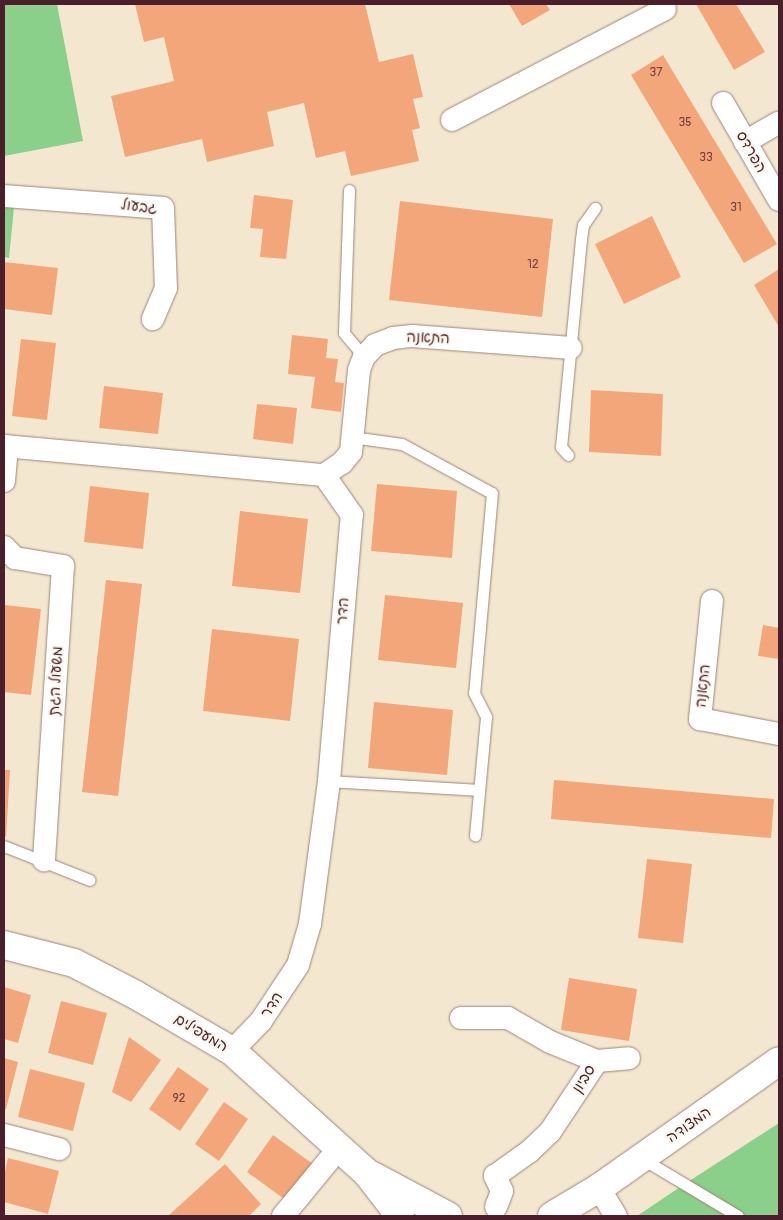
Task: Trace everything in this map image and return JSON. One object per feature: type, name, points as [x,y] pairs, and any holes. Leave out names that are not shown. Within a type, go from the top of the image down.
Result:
[{"type":"street","points":[[452,120],[666,11]]},
{"type":"street","name":"הפרדס","points":[[723,103],[779,200]]},
{"type":"street","points":[[749,150],[779,122]]},
{"type":"street","name":"גבעול","points":[[4,196],[163,208],[166,288],[153,319]]},
{"type":"street","name":"התאנה","points":[[364,357],[375,344],[392,338],[413,336],[571,348]]},
{"type":"street","points":[[4,481],[6,446],[324,475],[342,463],[351,452],[359,370],[364,357]]},
{"type":"street","name":"הדר","points":[[232,1051],[261,1021],[298,965],[310,924],[329,781],[352,515],[324,475]]},
{"type":"street","name":"משעול הגת","points":[[4,547],[15,558],[63,566],[44,860]]},
{"type":"street","name":"התאנה","points":[[712,602],[700,719],[779,734]]},
{"type":"street","name":"המעפילים","points":[[4,945],[74,963],[134,994],[232,1051],[367,1173],[400,1216]]},
{"type":"street","name":"סביון","points":[[461,1018],[508,1018],[550,1042],[597,1061],[550,1132],[495,1176],[502,1192],[496,1207]]},
{"type":"street","points":[[597,1061],[629,1058]]},
{"type":"street","name":"המצודה","points":[[552,1216],[599,1188],[779,1062]]},
{"type":"street","points":[[4,1134],[59,1149]]},
{"type":"street","points":[[284,1216],[339,1148]]},
{"type":"street","name":"המעפילים","points":[[367,1173],[448,1216]]},
{"type":"street","points":[[599,1188],[616,1216]]},
{"type":"street","name":"המצודה","points":[[569,1216],[599,1188]]},
{"type":"lane","points":[[349,190],[344,332],[364,357]]},
{"type":"lane","points":[[568,456],[562,447],[581,239],[583,225],[595,208]]},
{"type":"lane","points":[[352,437],[402,444],[492,493],[474,693],[486,716],[474,835]]},
{"type":"lane","points":[[329,781],[479,790]]},
{"type":"lane","points":[[4,846],[44,860],[90,880]]},
{"type":"lane","points":[[641,1158],[738,1216]]},
{"type":"green space","points":[[4,4],[57,4],[83,141],[4,156]]},
{"type":"green space","points":[[4,196],[15,197],[9,258],[4,257]]},
{"type":"green space","points":[[779,1123],[779,1216],[637,1216],[683,1185]]},
{"type":"building","points":[[135,4],[365,4],[379,62],[413,54],[423,97],[413,99],[420,128],[412,130],[419,161],[351,176],[345,151],[316,158],[304,103],[267,112],[274,146],[207,162],[202,139],[125,157],[111,96],[174,81],[164,37],[144,42]]},
{"type":"building","points":[[509,4],[546,4],[550,10],[522,26]]},
{"type":"building","points":[[696,4],[736,4],[765,52],[734,70]]},
{"type":"building","points":[[663,55],[777,244],[744,263],[631,75]]},
{"type":"building","points":[[254,195],[293,200],[286,259],[260,257],[263,229],[250,228]]},
{"type":"building","points":[[400,201],[553,219],[542,317],[389,300]]},
{"type":"building","points":[[652,216],[681,277],[624,304],[595,244]]},
{"type":"building","points":[[4,262],[58,268],[52,315],[4,309]]},
{"type":"building","points":[[779,269],[779,327],[754,285]]},
{"type":"building","points":[[292,335],[328,339],[326,358],[338,359],[335,382],[344,383],[341,412],[311,408],[315,377],[288,374]]},
{"type":"building","points":[[21,339],[56,343],[47,420],[12,416]]},
{"type":"building","points":[[104,386],[163,393],[158,434],[99,428]]},
{"type":"building","points":[[591,390],[663,394],[661,456],[589,452]]},
{"type":"building","points":[[257,404],[297,408],[293,444],[253,439]]},
{"type":"building","points":[[377,484],[457,491],[452,558],[371,551]]},
{"type":"building","points":[[90,486],[149,493],[143,549],[84,542]]},
{"type":"building","points":[[240,511],[308,519],[300,593],[232,586]]},
{"type":"building","points":[[106,580],[142,584],[118,796],[82,792]]},
{"type":"building","points":[[385,595],[463,603],[456,668],[378,660]]},
{"type":"building","points":[[4,605],[41,609],[31,695],[4,692]]},
{"type":"building","points":[[763,625],[779,628],[779,659],[758,656]]},
{"type":"building","points":[[212,629],[299,639],[290,721],[203,711]]},
{"type":"building","points":[[374,702],[453,710],[447,775],[368,768]]},
{"type":"building","points":[[4,770],[10,770],[6,837],[4,836]]},
{"type":"building","points":[[554,780],[774,799],[771,838],[551,819]]},
{"type":"building","points":[[647,859],[692,864],[683,943],[638,938]]},
{"type":"building","points":[[569,978],[637,989],[629,1041],[561,1030]]},
{"type":"building","points":[[4,987],[31,995],[18,1043],[4,1039]]},
{"type":"building","points":[[61,1001],[107,1013],[93,1065],[48,1053]]},
{"type":"building","points":[[129,1037],[161,1060],[131,1102],[112,1092]]},
{"type":"building","points":[[4,1058],[18,1062],[6,1109],[4,1109]]},
{"type":"building","points":[[178,1067],[209,1089],[180,1131],[149,1109]]},
{"type":"building","points":[[30,1069],[85,1083],[73,1131],[18,1117]]},
{"type":"building","points":[[224,1102],[248,1119],[219,1161],[195,1144]]},
{"type":"building","points":[[273,1135],[313,1164],[287,1201],[247,1172]]},
{"type":"building","points":[[8,1158],[59,1171],[48,1214],[4,1202],[4,1176]]},
{"type":"building","points":[[225,1164],[261,1204],[249,1216],[168,1216]]}]
